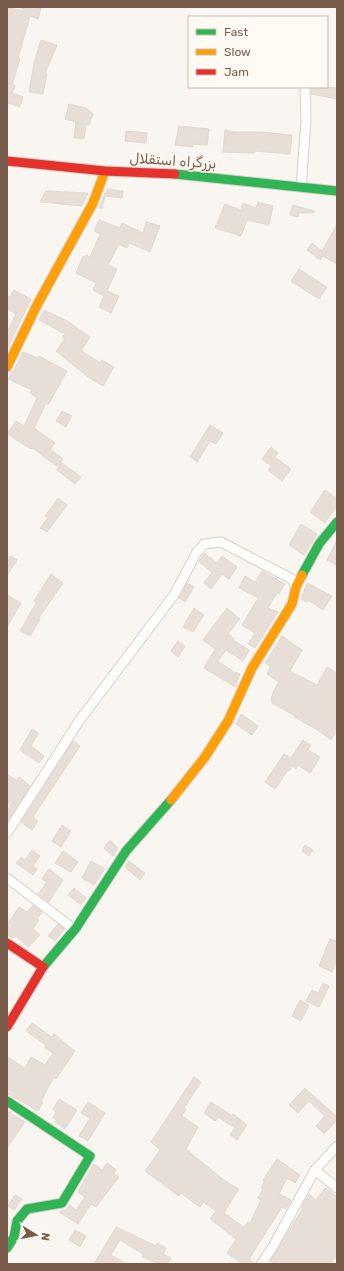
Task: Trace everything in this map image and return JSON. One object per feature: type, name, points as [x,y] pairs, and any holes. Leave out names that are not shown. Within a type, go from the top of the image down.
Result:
[{"type":"main road","name":"بزرگراه استقلال","points":[[7,161],[105,171],[162,173],[337,191]]},
{"type":"main road","points":[[7,367],[36,307],[57,272],[93,203],[105,171]]},
{"type":"main road","points":[[7,1027],[43,967],[76,928],[126,851],[183,787],[228,721],[252,668],[292,604],[296,587],[319,544],[337,522]]},
{"type":"main road","points":[[7,943],[43,967]]},
{"type":"main road","points":[[7,1101],[90,1156],[62,1203],[27,1209],[17,1221],[14,1237],[7,1248]]},
{"type":"street","points":[[300,187],[306,121],[306,88]]},
{"type":"street","points":[[7,833],[79,721],[174,595],[197,552],[204,544],[221,542],[292,579],[296,587]]},
{"type":"street","points":[[7,878],[70,926],[76,928]]},
{"type":"street","points":[[261,1264],[272,1248],[315,1170],[337,1146]]},
{"type":"street","points":[[327,1157],[337,1155]]},
{"type":"street","points":[[315,1170],[337,1188]]},
{"type":"building","points":[[7,7],[22,11],[23,7],[41,8],[38,19],[30,16],[12,85],[15,86],[12,93],[23,97],[20,107],[9,103],[7,105]]},
{"type":"building","points":[[41,40],[57,45],[45,74],[47,74],[43,94],[29,92],[34,63]]},
{"type":"building","points":[[312,88],[337,88],[337,99],[311,94]]},
{"type":"building","points":[[69,104],[86,108],[93,114],[89,125],[86,124],[84,139],[74,138],[76,122],[65,119]]},
{"type":"building","points":[[179,126],[209,129],[207,145],[193,144],[193,147],[175,145]]},
{"type":"building","points":[[225,130],[234,132],[261,132],[292,135],[290,154],[255,151],[255,153],[223,152]]},
{"type":"building","points":[[126,131],[147,133],[146,143],[125,141]]},
{"type":"building","points":[[107,189],[123,191],[122,198],[105,196],[102,208],[99,208]]},
{"type":"building","points":[[46,191],[88,193],[82,206],[40,202]]},
{"type":"building","points":[[258,202],[273,206],[269,225],[247,220],[241,236],[215,228],[225,204],[241,210],[243,203],[256,208]]},
{"type":"building","points":[[293,205],[314,211],[314,213],[299,213],[298,217],[290,215]]},
{"type":"building","points":[[99,220],[120,228],[122,223],[143,233],[146,222],[160,226],[150,252],[129,243],[127,248],[119,244],[108,265],[117,269],[107,291],[119,296],[111,313],[99,307],[104,296],[93,290],[96,283],[76,273],[83,256],[85,257],[86,255],[90,257],[100,234],[94,231]]},
{"type":"building","points":[[337,225],[337,264],[323,256],[320,260],[307,250],[312,243],[322,251]]},
{"type":"building","points":[[299,269],[327,287],[319,299],[291,281]]},
{"type":"building","points":[[14,290],[31,299],[7,349],[7,333],[16,314],[7,309],[7,296],[10,297]]},
{"type":"building","points":[[44,310],[69,322],[90,337],[81,351],[101,363],[102,360],[114,367],[103,386],[88,377],[56,351],[65,339],[62,337],[65,334],[39,320]]},
{"type":"building","points":[[23,352],[38,358],[39,356],[67,371],[48,405],[46,403],[34,428],[55,443],[50,449],[63,459],[58,467],[32,448],[31,449],[7,434],[16,421],[24,426],[37,398],[30,393],[32,390],[8,379]]},
{"type":"building","points":[[62,411],[72,416],[66,427],[56,421]]},
{"type":"building","points":[[210,425],[223,433],[216,444],[210,441],[197,462],[190,457]]},
{"type":"building","points":[[271,447],[278,453],[275,457],[291,469],[282,481],[268,470],[271,466],[262,459]]},
{"type":"building","points":[[62,463],[81,477],[75,484],[57,470]]},
{"type":"building","points":[[325,490],[337,499],[337,506],[325,523],[310,512]]},
{"type":"building","points":[[58,498],[67,505],[47,532],[40,528],[48,518],[45,516]]},
{"type":"building","points":[[301,524],[317,534],[304,555],[289,545]]},
{"type":"building","points":[[337,540],[337,566],[327,560]]},
{"type":"building","points":[[204,553],[217,563],[222,556],[237,567],[229,579],[222,574],[211,589],[204,583],[212,572],[199,562]]},
{"type":"building","points":[[11,556],[17,560],[7,575],[7,562]]},
{"type":"building","points":[[262,571],[285,584],[279,594],[277,593],[268,608],[278,612],[255,648],[248,644],[255,633],[242,625],[258,598],[239,588],[245,576],[255,582]]},
{"type":"building","points":[[51,574],[63,583],[38,619],[40,619],[30,636],[20,631],[36,603],[34,601]]},
{"type":"building","points":[[187,583],[194,587],[185,602],[179,598]]},
{"type":"building","points":[[307,583],[332,596],[323,610],[308,600],[307,602],[301,599]]},
{"type":"building","points":[[7,595],[21,603],[7,627]]},
{"type":"building","points":[[194,608],[204,615],[193,632],[183,627]]},
{"type":"building","points":[[227,608],[240,619],[228,634],[234,639],[233,640],[249,650],[243,661],[226,650],[218,661],[235,673],[240,674],[235,687],[204,668],[215,649],[203,640]]},
{"type":"building","points":[[282,636],[302,650],[290,671],[317,685],[327,667],[337,673],[337,730],[331,740],[321,732],[272,703],[271,699],[274,690],[279,682],[267,674],[271,666],[265,663]]},
{"type":"building","points":[[178,641],[185,646],[178,657],[171,651]]},
{"type":"building","points":[[241,714],[258,726],[252,735],[236,724]]},
{"type":"building","points":[[32,729],[38,733],[31,746],[44,756],[39,763],[20,750]]},
{"type":"building","points":[[303,740],[311,745],[308,750],[320,757],[310,773],[298,765],[296,769],[292,766],[275,789],[265,782],[284,754],[291,758]]},
{"type":"building","points":[[73,741],[80,746],[33,817],[38,821],[32,830],[21,822]]},
{"type":"building","points":[[7,774],[17,781],[19,777],[30,786],[7,822],[7,811],[11,805],[7,802]]},
{"type":"building","points":[[62,825],[71,831],[61,847],[52,841]]},
{"type":"building","points":[[110,840],[118,848],[113,856],[104,848]]},
{"type":"building","points":[[305,845],[313,850],[309,856],[302,851]]},
{"type":"building","points":[[32,850],[40,856],[33,866],[37,869],[33,875],[16,863],[21,857],[25,860]]},
{"type":"building","points":[[63,851],[78,862],[71,872],[55,863]]},
{"type":"building","points":[[91,861],[105,869],[94,885],[82,878]]},
{"type":"building","points":[[129,861],[145,873],[140,880],[125,867]]},
{"type":"building","points":[[49,869],[63,880],[49,902],[38,894],[47,882],[42,879]]},
{"type":"building","points":[[74,888],[86,898],[81,905],[68,895]]},
{"type":"building","points":[[33,905],[42,912],[33,929],[40,935],[28,947],[16,936],[14,938],[7,935],[7,925],[19,907],[27,912]]},
{"type":"building","points":[[58,924],[64,929],[55,941],[48,936]]},
{"type":"building","points":[[330,939],[337,941],[337,959],[332,972],[319,966]]},
{"type":"building","points":[[323,983],[329,986],[319,1007],[306,1001],[312,990],[318,993]]},
{"type":"building","points":[[300,1000],[309,1005],[301,1021],[292,1016]]},
{"type":"building","points":[[32,1023],[52,1037],[54,1034],[75,1051],[56,1079],[54,1077],[41,1101],[43,1102],[38,1111],[7,1093],[7,1057],[25,1068],[31,1057],[45,1065],[53,1053],[45,1048],[46,1045],[26,1031]]},
{"type":"building","points":[[194,1077],[201,1082],[184,1108],[186,1109],[182,1116],[198,1127],[186,1149],[225,1181],[239,1189],[224,1213],[244,1227],[248,1222],[250,1223],[261,1200],[258,1198],[263,1189],[261,1188],[265,1181],[263,1180],[277,1159],[300,1175],[295,1183],[287,1178],[279,1194],[291,1200],[286,1209],[282,1207],[249,1259],[255,1264],[242,1264],[227,1253],[236,1239],[210,1219],[216,1211],[203,1202],[200,1207],[181,1193],[179,1196],[145,1171],[160,1150],[151,1142]]},
{"type":"building","points":[[305,1088],[337,1117],[337,1120],[324,1134],[316,1126],[325,1116],[309,1101],[298,1113],[289,1105]]},
{"type":"building","points":[[59,1099],[77,1110],[65,1129],[55,1122],[57,1120],[53,1118],[56,1112],[53,1109]]},
{"type":"building","points":[[88,1102],[105,1113],[88,1141],[79,1136],[90,1118],[81,1113]]},
{"type":"building","points":[[211,1102],[232,1116],[233,1114],[247,1125],[237,1140],[230,1135],[235,1128],[218,1117],[215,1121],[204,1113]]},
{"type":"building","points":[[7,1111],[25,1122],[7,1148]]},
{"type":"building","points":[[107,1163],[116,1170],[114,1174],[119,1177],[96,1207],[91,1204],[78,1224],[59,1212],[66,1210],[70,1205],[76,1210],[85,1197],[78,1192],[94,1164],[102,1170]]},
{"type":"building","points":[[325,1188],[337,1196],[337,1254],[333,1260],[330,1264],[274,1264],[270,1261],[303,1208],[302,1207],[309,1194],[316,1200]]},
{"type":"building","points":[[15,1195],[22,1199],[14,1210],[8,1206]]},
{"type":"building","points":[[116,1227],[156,1246],[157,1243],[166,1248],[163,1254],[171,1258],[168,1264],[160,1264],[142,1257],[143,1254],[120,1240],[111,1255],[126,1264],[94,1264]]},
{"type":"building","points":[[75,1230],[86,1236],[80,1247],[69,1240]]},
{"type":"traffic: fast","points":[[175,174],[337,191]]},
{"type":"traffic: fast","points":[[302,575],[319,544],[337,522]]},
{"type":"traffic: fast","points":[[43,967],[76,928],[126,851],[171,800]]},
{"type":"traffic: fast","points":[[7,1101],[90,1156],[62,1203],[27,1209],[17,1221],[14,1237],[7,1248]]},
{"type":"traffic: slow","points":[[7,367],[36,307],[93,203],[105,171]]},
{"type":"traffic: slow","points":[[171,800],[205,757],[228,721],[252,668],[292,604],[296,587],[302,575]]},
{"type":"traffic: jam","points":[[7,161],[105,171],[175,174]]},
{"type":"traffic: jam","points":[[7,943],[43,967],[7,1027]]}]
